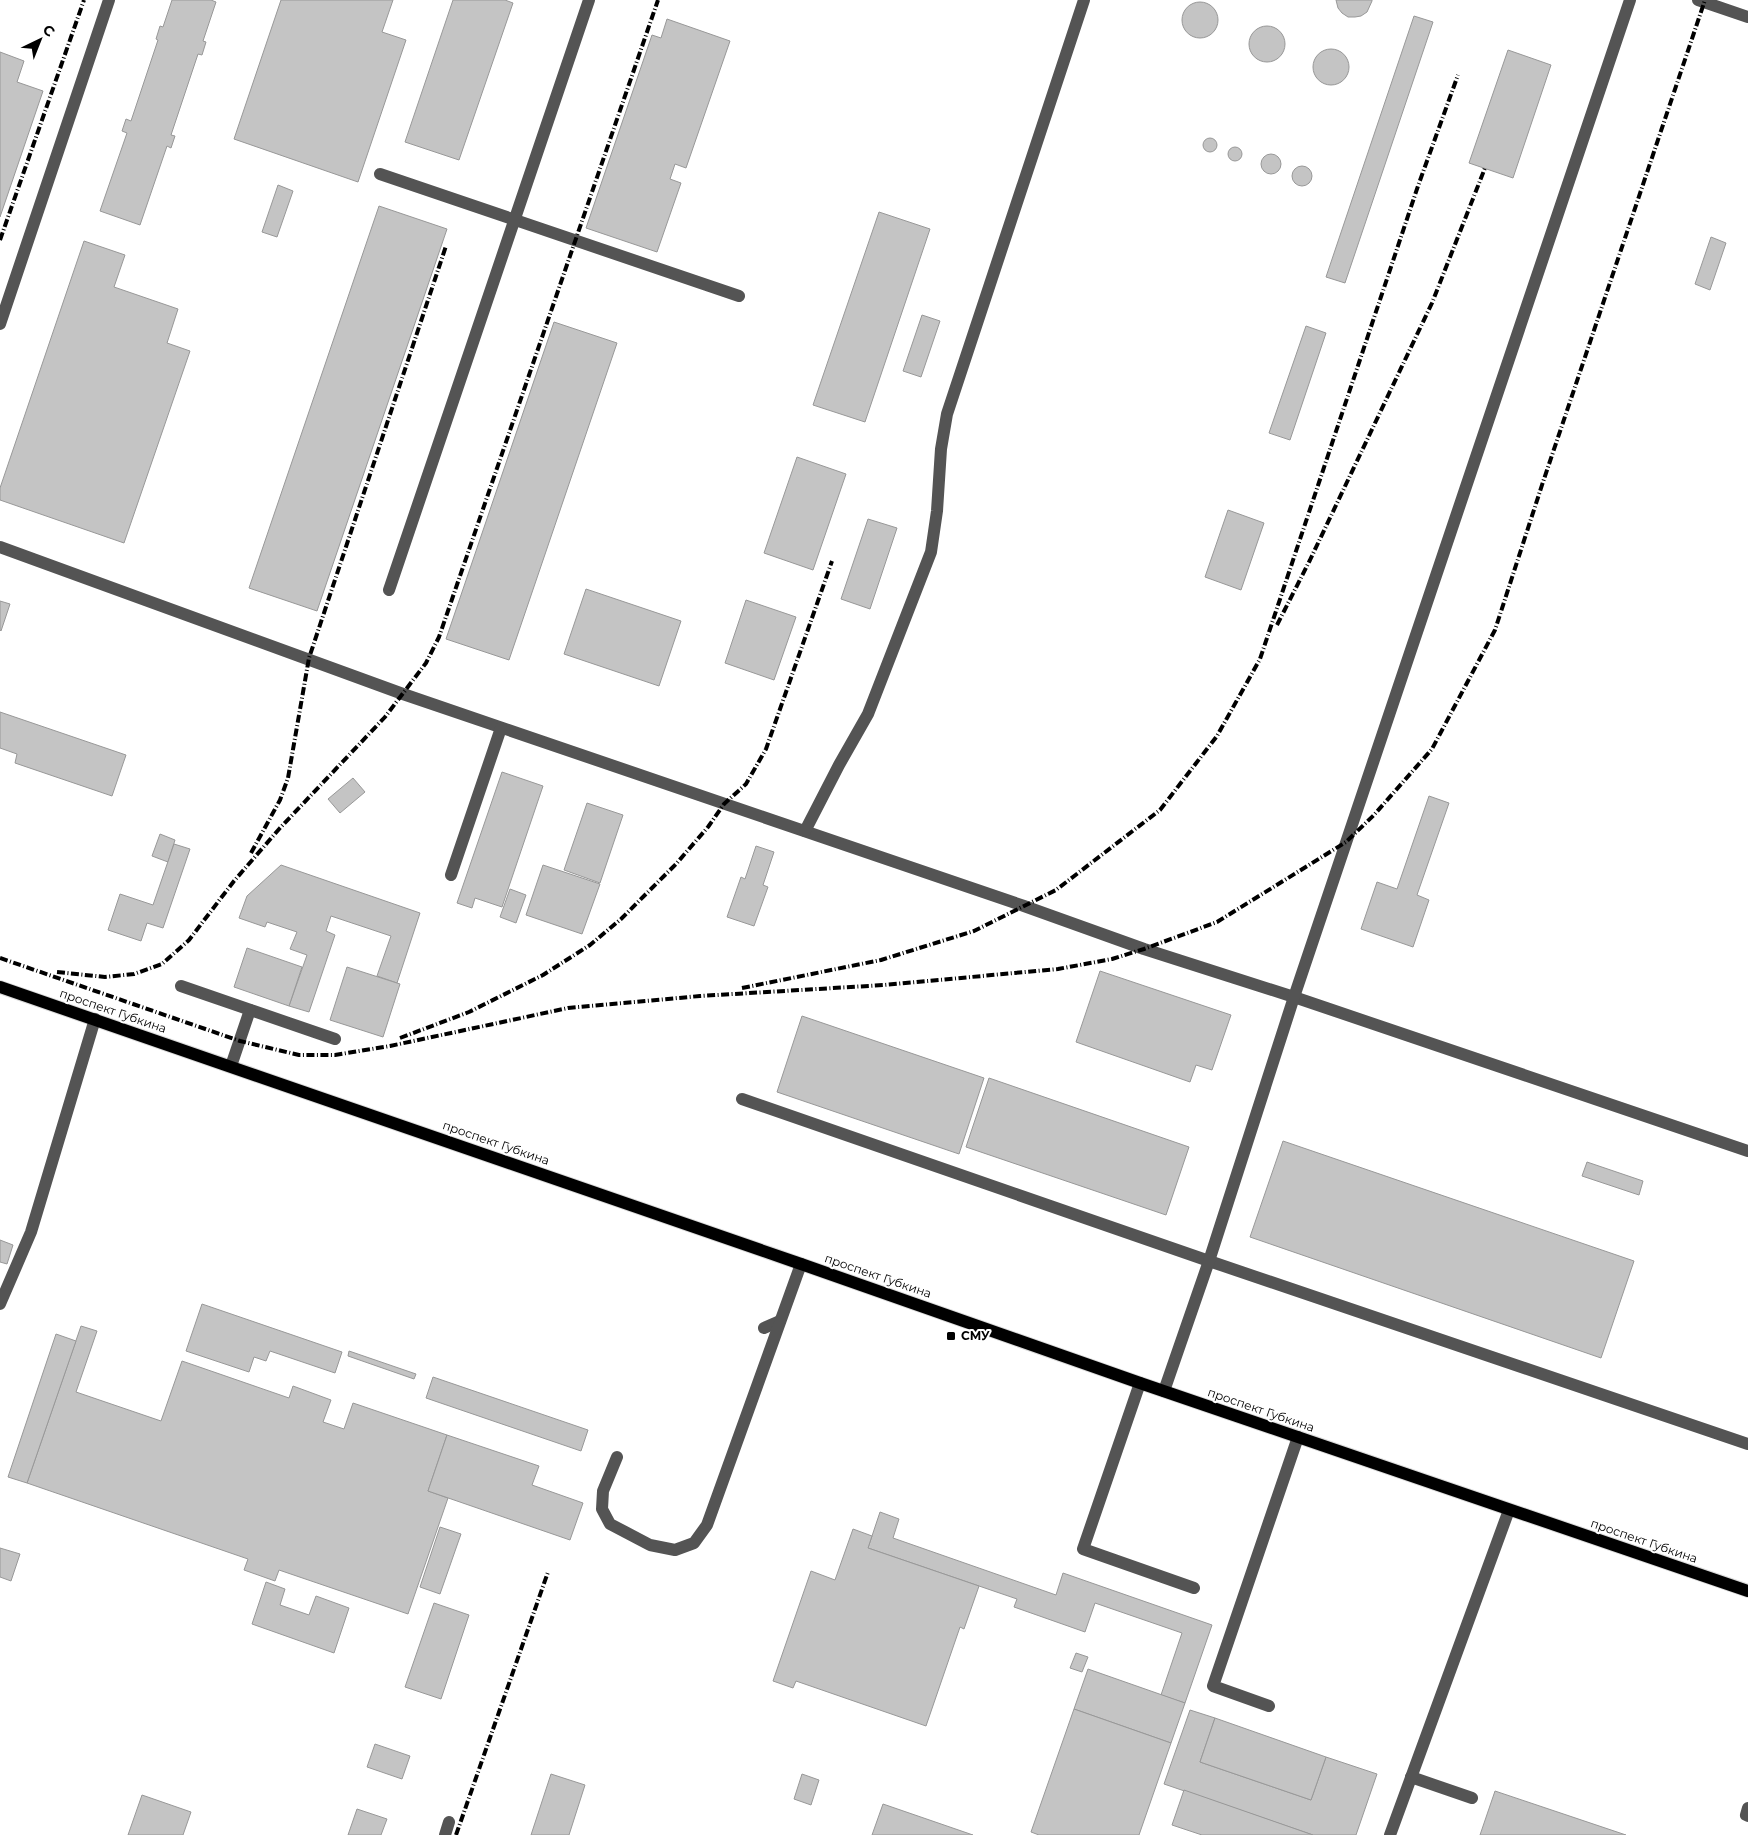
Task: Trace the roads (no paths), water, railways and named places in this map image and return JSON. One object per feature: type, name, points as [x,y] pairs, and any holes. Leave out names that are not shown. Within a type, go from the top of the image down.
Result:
[{"type":"main road","name":"проспект Губкина","points":[[0,987],[1140,1383],[1748,1591]]},
{"type":"street","points":[[0,324],[109,0]]},
{"type":"street","points":[[390,590],[589,0]]},
{"type":"street","points":[[805,831],[838,765],[868,714],[931,552],[937,511],[941,449],[947,414],[1084,0]]},
{"type":"street","points":[[1164,1391],[1209,1261],[1294,997],[1630,0]]},
{"type":"street","points":[[1698,0],[1748,17]]},
{"type":"street","points":[[380,174],[739,296]]},
{"type":"street","points":[[0,547],[501,728],[1024,906],[1144,949],[1294,997],[1748,1151]]},
{"type":"street","points":[[451,875],[501,728]]},
{"type":"street","points":[[181,986],[334,1039]]},
{"type":"street","points":[[231,1066],[250,1010]]},
{"type":"street","points":[[0,1304],[31,1232],[95,1019]]},
{"type":"street","points":[[742,1099],[1209,1261],[1748,1444]]},
{"type":"street","points":[[617,1457],[603,1491],[602,1509],[610,1524],[650,1545],[675,1550],[694,1543],[707,1524],[801,1264]]},
{"type":"street","points":[[764,1328],[780,1321]]},
{"type":"street","points":[[1140,1383],[1083,1549],[1194,1588]]},
{"type":"street","points":[[1269,1706],[1213,1686],[1298,1437]]},
{"type":"street","points":[[1390,1835],[1509,1510]]},
{"type":"street","points":[[1411,1777],[1472,1798]]},
{"type":"street","points":[[1748,1808],[1746,1815],[1748,1816]]},
{"type":"street","points":[[445,1835],[449,1822]]},
{"type":"railway","points":[[0,240],[84,0]]},
{"type":"railway","points":[[57,972],[105,977],[134,974],[162,964],[189,940],[234,881],[280,828],[385,717],[426,663],[439,637],[658,0]]},
{"type":"railway","points":[[0,958],[240,1041],[299,1055],[335,1055],[390,1046],[568,1008],[700,996],[884,985],[1058,969],[1112,959],[1217,922],[1346,842],[1374,815],[1432,749],[1495,630],[1705,0]]},
{"type":"railway","points":[[742,988],[881,960],[974,931],[1056,890],[1160,810],[1217,736],[1260,659],[1418,186],[1458,75]]},
{"type":"railway","points":[[1277,625],[1310,560],[1432,303],[1485,168]]},
{"type":"railway","points":[[251,853],[280,800],[288,778],[309,658],[446,246]]},
{"type":"railway","points":[[400,1038],[469,1012],[543,975],[590,945],[621,919],[676,864],[708,827],[724,804],[746,784],[766,749],[832,561]]},
{"type":"railway","points":[[456,1835],[548,1572]]},
{"type":"place","name":"СМУ","points":[[951,1336]]}]
